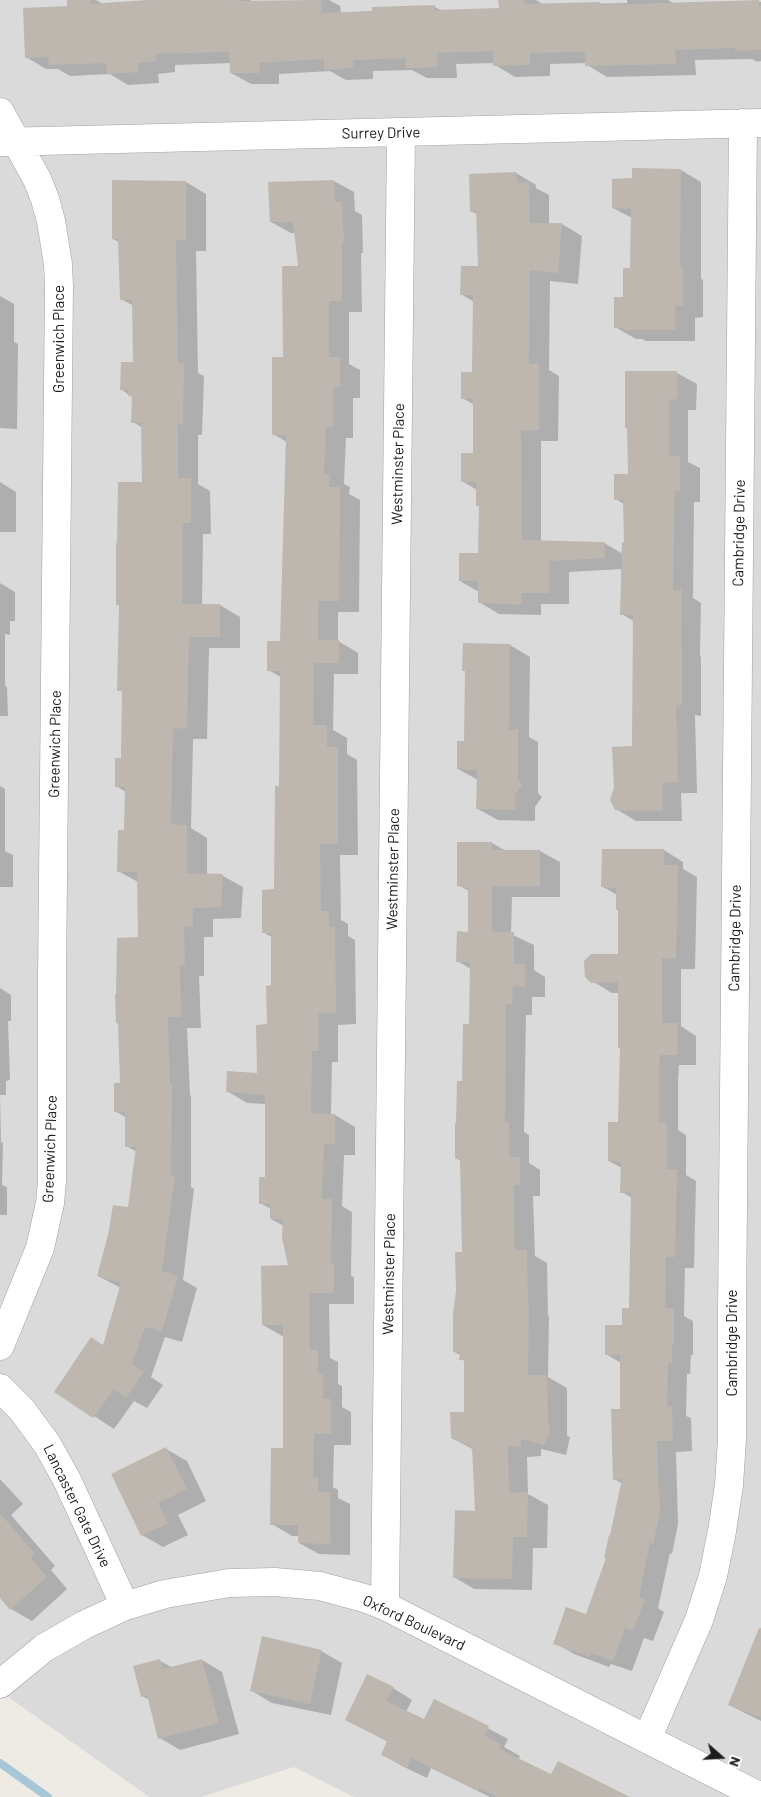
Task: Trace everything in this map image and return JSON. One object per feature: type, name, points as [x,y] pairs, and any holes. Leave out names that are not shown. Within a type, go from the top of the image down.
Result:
[{"type":"street","name":"Greenwich Place","points":[[0,112],[8,142],[37,179],[45,199],[51,221],[60,286],[52,957],[52,1180],[50,1203],[40,1248],[0,1346]]},
{"type":"street","name":"Surrey Drive","points":[[8,142],[752,123]]},
{"type":"street","name":"Cambridge Drive","points":[[647,1739],[699,1620],[712,1576],[722,1531],[730,1476],[752,123]]},
{"type":"street","name":"Westminster Place","points":[[385,1606],[401,132]]},
{"type":"street","name":"Lancaster Gate Drive","points":[[0,1388],[22,1410],[47,1444],[67,1480],[125,1606]]},
{"type":"street","name":"Oxford Boulevard","points":[[0,1684],[44,1648],[84,1625],[125,1606],[165,1594],[229,1583],[275,1582],[320,1586],[385,1606],[761,1797]]},
{"type":"shaded area","points":[[0,0],[761,0],[761,1797],[354,1797],[294,1767],[201,1797],[149,1797],[0,1691]]},
{"type":"building","points":[[67,0],[90,0],[91,4],[147,0],[321,0],[322,13],[372,11],[372,7],[435,5],[435,10],[499,8],[498,0],[524,0],[524,4],[600,2],[600,5],[759,0],[759,6],[761,6],[761,50],[735,51],[735,48],[675,50],[676,64],[585,66],[585,52],[530,53],[530,65],[493,66],[493,51],[437,53],[437,67],[406,68],[406,58],[353,60],[353,68],[324,70],[324,59],[259,63],[260,73],[230,73],[229,52],[155,54],[156,61],[138,63],[139,72],[107,74],[106,63],[49,65],[48,57],[25,58],[23,8],[67,6]]},
{"type":"building","points":[[632,168],[681,169],[680,267],[683,267],[683,306],[675,306],[675,330],[624,330],[624,328],[614,328],[614,297],[623,297],[623,268],[630,268],[631,209],[612,208],[612,179],[632,178]]},
{"type":"building","points":[[516,172],[517,183],[529,182],[530,223],[562,223],[558,273],[530,270],[529,364],[539,363],[539,430],[521,430],[522,540],[604,542],[605,558],[549,561],[549,593],[521,593],[522,605],[478,603],[478,581],[459,581],[459,553],[478,553],[479,506],[476,506],[476,482],[461,482],[461,453],[473,453],[473,399],[461,399],[461,372],[472,372],[473,295],[460,295],[461,266],[478,266],[476,211],[470,212],[469,174]]},
{"type":"building","points":[[112,180],[186,181],[186,240],[176,240],[178,363],[184,363],[183,425],[178,424],[178,478],[191,478],[191,523],[183,523],[182,604],[220,604],[220,637],[189,637],[187,729],[173,728],[171,824],[187,825],[187,873],[223,874],[221,907],[193,908],[193,926],[184,926],[185,965],[180,965],[181,1017],[168,1017],[170,1083],[172,1083],[171,1175],[175,1176],[162,1271],[178,1276],[162,1332],[145,1327],[132,1364],[144,1372],[126,1398],[114,1389],[93,1418],[54,1392],[91,1337],[103,1345],[121,1283],[97,1276],[108,1235],[113,1205],[128,1207],[136,1147],[125,1147],[125,1112],[114,1112],[114,1083],[120,1083],[115,995],[117,938],[138,937],[137,872],[117,872],[118,830],[124,830],[125,787],[115,787],[115,758],[121,758],[122,691],[117,691],[119,605],[116,605],[116,543],[118,482],[142,482],[141,423],[131,423],[132,396],[128,396],[128,390],[120,390],[121,362],[133,362],[132,300],[120,300],[118,239],[112,239]]},
{"type":"building","points":[[334,180],[335,202],[342,202],[344,242],[342,242],[342,301],[329,301],[329,357],[340,357],[340,387],[333,387],[333,427],[326,427],[324,474],[330,474],[329,487],[340,487],[339,601],[318,601],[318,640],[339,640],[339,663],[314,663],[313,725],[327,725],[327,747],[338,747],[338,844],[320,844],[321,911],[329,911],[329,927],[335,927],[336,1013],[318,1014],[319,1051],[312,1051],[311,1114],[335,1114],[335,1144],[324,1144],[322,1199],[332,1199],[331,1264],[334,1264],[334,1293],[309,1293],[310,1350],[318,1350],[318,1374],[323,1373],[323,1399],[331,1399],[331,1434],[314,1434],[313,1477],[318,1477],[318,1492],[330,1492],[331,1544],[298,1543],[298,1525],[270,1525],[271,1448],[283,1448],[283,1325],[262,1325],[261,1266],[288,1265],[282,1238],[283,1219],[270,1219],[270,1204],[259,1204],[259,1177],[265,1177],[265,1095],[226,1092],[227,1071],[257,1073],[256,1025],[267,1024],[266,986],[271,985],[271,933],[262,933],[262,890],[274,889],[275,786],[279,786],[280,671],[267,671],[267,641],[280,641],[286,435],[272,435],[272,357],[283,357],[282,266],[298,266],[293,222],[270,222],[268,182]]},
{"type":"building","points":[[625,371],[677,371],[677,399],[669,400],[669,456],[680,456],[680,491],[675,491],[673,590],[682,590],[682,705],[676,705],[678,782],[662,783],[663,811],[615,810],[610,800],[614,788],[612,747],[632,746],[633,615],[620,615],[622,542],[624,542],[623,500],[614,500],[614,474],[628,474],[627,428],[625,428]]},
{"type":"building","points":[[463,643],[510,644],[509,730],[518,729],[518,780],[522,785],[515,795],[515,810],[476,809],[477,770],[457,769],[457,741],[464,741],[465,671],[462,671]]},
{"type":"building","points":[[457,842],[492,842],[492,850],[540,850],[540,886],[492,886],[492,932],[514,932],[514,964],[525,964],[525,987],[513,986],[512,1004],[506,1004],[505,1122],[509,1122],[509,1157],[520,1157],[520,1185],[514,1185],[515,1250],[527,1250],[529,1303],[528,1375],[547,1375],[548,1424],[551,1425],[545,1445],[521,1439],[521,1446],[508,1446],[509,1493],[528,1492],[527,1537],[513,1537],[512,1579],[453,1578],[455,1510],[475,1511],[472,1447],[451,1438],[450,1412],[464,1412],[464,1360],[459,1360],[460,1352],[453,1352],[453,1315],[456,1291],[455,1252],[462,1252],[460,1159],[455,1159],[455,1123],[457,1081],[462,1081],[463,1024],[469,1024],[470,962],[456,962],[457,931],[468,932],[468,888],[457,886]]},
{"type":"building","points":[[602,849],[664,849],[664,865],[678,865],[676,958],[662,958],[662,1023],[678,1023],[677,1055],[660,1055],[659,1069],[659,1123],[667,1123],[667,1169],[677,1169],[675,1257],[666,1257],[665,1308],[674,1309],[674,1344],[672,1344],[672,1363],[668,1363],[667,1406],[672,1406],[673,1441],[657,1441],[660,1513],[653,1544],[650,1543],[639,1597],[645,1599],[633,1631],[625,1628],[613,1661],[591,1653],[590,1657],[553,1644],[566,1607],[586,1614],[606,1558],[604,1558],[622,1479],[613,1480],[611,1409],[620,1409],[620,1355],[605,1355],[605,1325],[622,1325],[622,1308],[629,1308],[631,1193],[620,1193],[621,1162],[608,1161],[608,1122],[618,1122],[620,1048],[618,1048],[618,982],[591,983],[585,977],[584,961],[591,954],[618,954],[616,888],[601,887]]},
{"type":"building","points":[[166,1447],[187,1489],[158,1503],[168,1523],[141,1536],[111,1474]]},
{"type":"building","points":[[0,1513],[35,1554],[31,1558],[47,1577],[10,1610],[0,1598]]},
{"type":"building","points":[[759,1628],[761,1628],[761,1718],[728,1705]]},
{"type":"building","points":[[262,1636],[322,1650],[310,1704],[250,1691]]},
{"type":"building","points":[[160,1659],[163,1669],[202,1659],[219,1723],[158,1739],[147,1695],[141,1697],[133,1666]]},
{"type":"building","points":[[367,1674],[394,1687],[386,1701],[424,1719],[434,1699],[489,1726],[485,1736],[501,1744],[499,1749],[551,1774],[558,1761],[630,1797],[496,1797],[479,1788],[478,1791],[411,1758],[408,1768],[381,1755],[387,1741],[345,1720]]},
{"type":"waterway","points":[[0,1763],[48,1797]]}]
